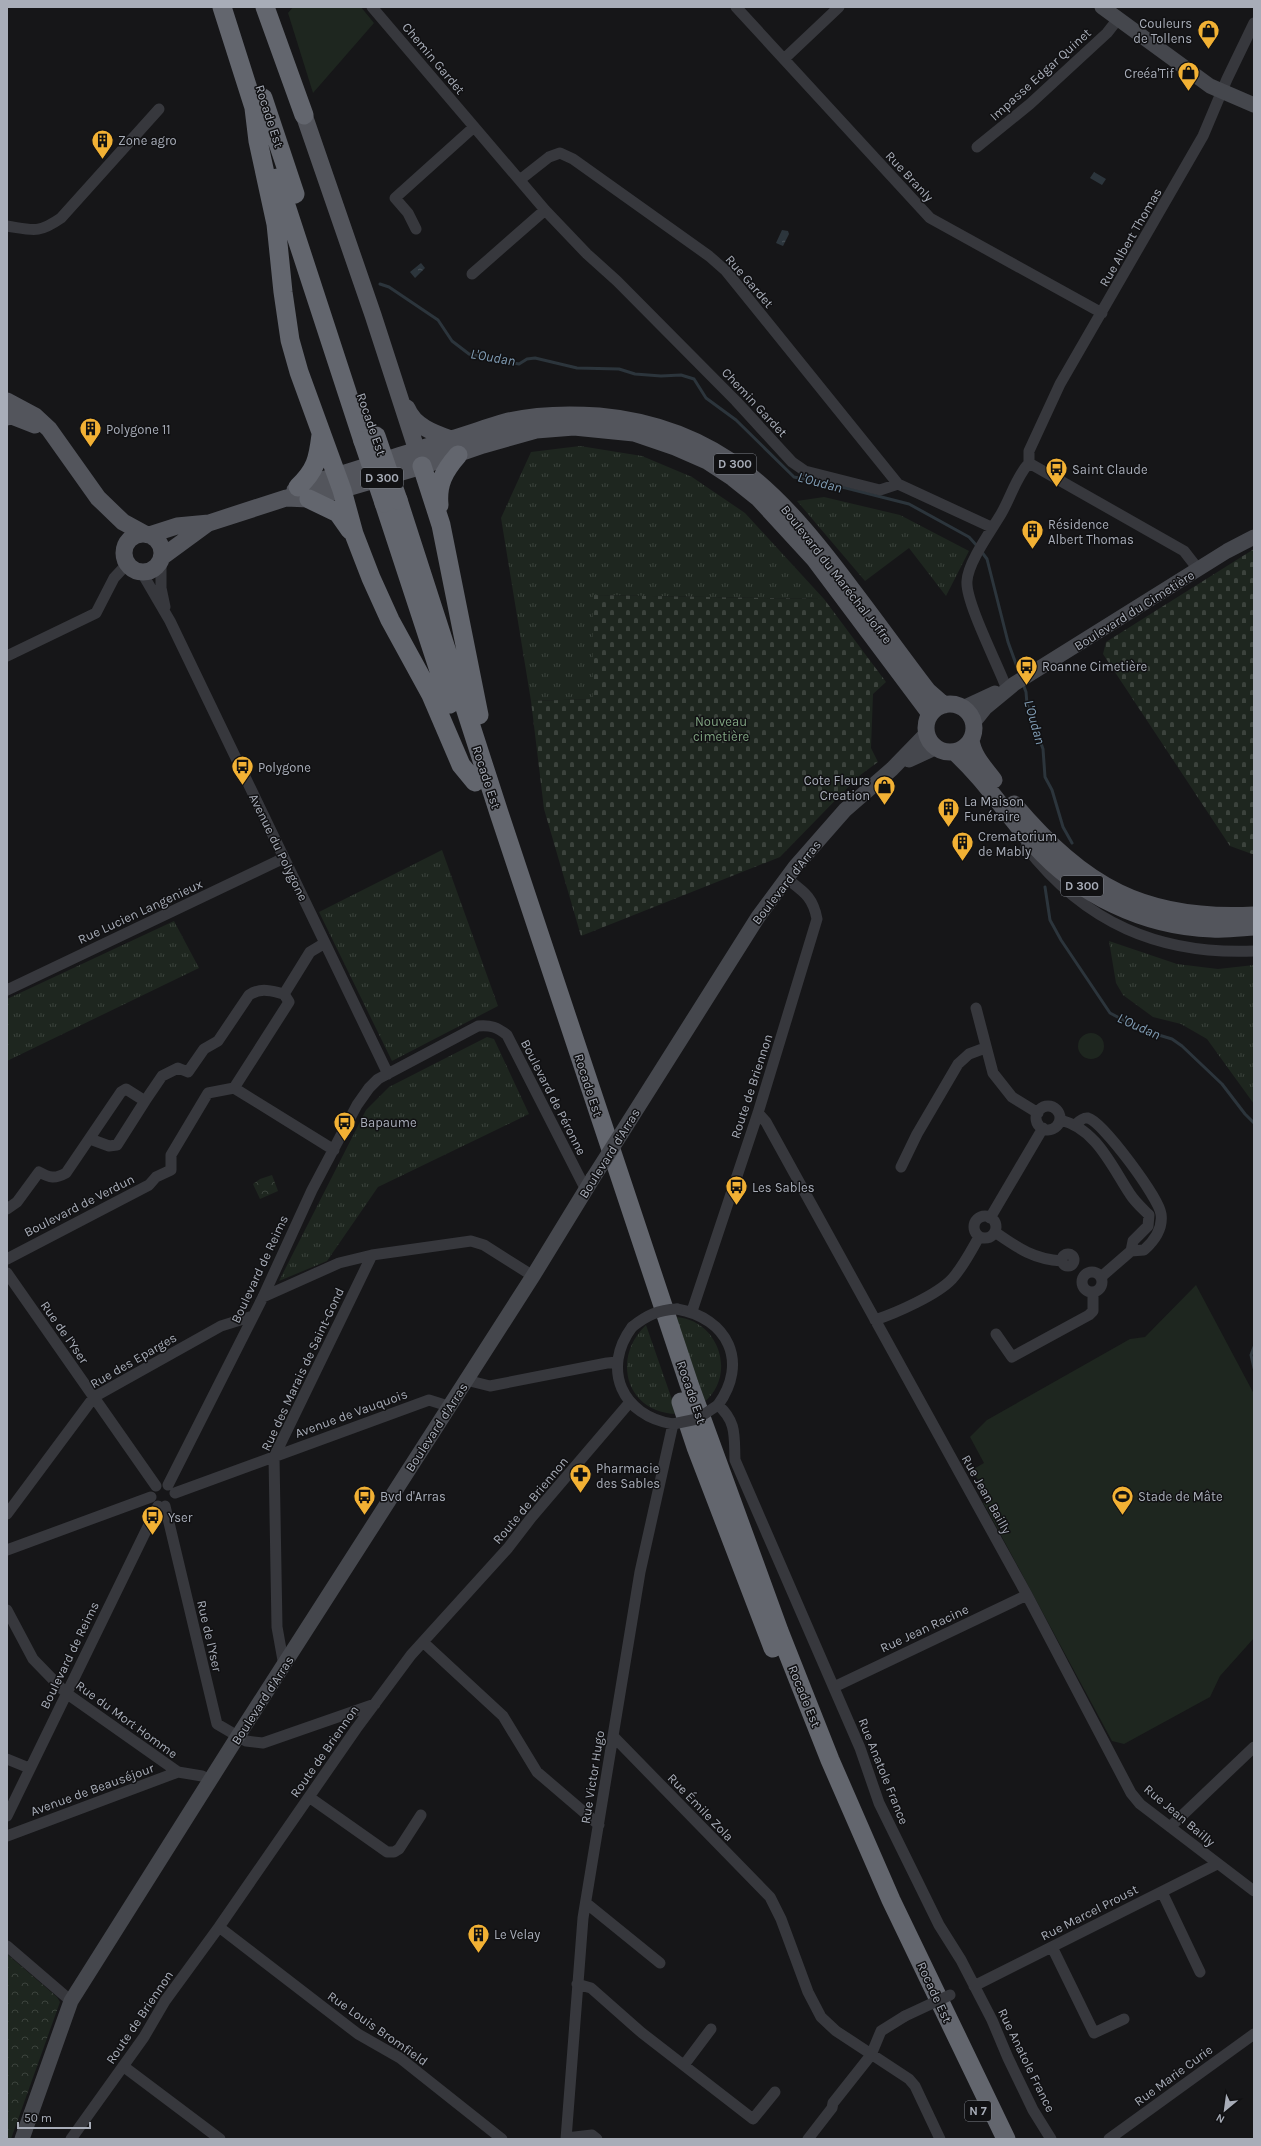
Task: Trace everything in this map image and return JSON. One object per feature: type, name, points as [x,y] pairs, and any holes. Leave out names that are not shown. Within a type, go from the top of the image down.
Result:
[{"type":"highway","name":"Rocade Est","points":[[222,7],[254,108],[370,438],[499,814],[689,1384],[779,1631],[830,1760],[891,1900],[1006,2139]]},
{"type":"highway","name":"Rocade Est","points":[[234,7],[265,137]]},
{"type":"highway","points":[[265,7],[304,115]]},
{"type":"highway","points":[[276,172],[276,224],[290,340],[340,483],[354,534],[390,620],[430,695],[461,765],[475,782]]},
{"type":"highway","points":[[322,434],[319,458],[298,495],[338,513],[354,534]]},
{"type":"highway","points":[[455,447],[440,483],[438,498],[441,525],[476,706],[501,798],[499,814]]},
{"type":"highway","points":[[419,458],[441,525]]},
{"type":"highway","name":"Rocade Est","points":[[391,501],[475,782],[696,1447],[762,1623],[827,1782],[906,1960],[964,2084],[992,2139]]},
{"type":"main road","points":[[272,7],[304,115],[419,458]]},
{"type":"main road","points":[[1102,7],[1210,86],[1254,105]]},
{"type":"main road","points":[[383,347],[410,414],[422,426],[455,447]]},
{"type":"main road","points":[[7,401],[35,416],[49,429],[98,498],[118,534],[125,558],[131,568],[142,573],[151,571],[162,559],[161,545],[158,540],[123,522],[98,498]]},
{"type":"main road","points":[[7,417],[12,416],[30,423],[58,443]]},
{"type":"main road","name":"Boulevard du Maréchal Joffre","points":[[147,534],[177,526],[209,523],[455,447],[536,430],[574,428],[634,433],[675,447],[707,461],[738,482],[780,520],[814,559],[937,709]]},
{"type":"main road","name":"Boulevard du Maréchal Joffre","points":[[162,559],[209,523]]},
{"type":"main road","points":[[125,558],[129,540],[134,536],[147,534]]},
{"type":"main road","name":"Boulevard du Cimetière","points":[[961,707],[967,706],[1015,683],[1198,569],[1254,536]]},
{"type":"main road","name":"Boulevard du Cimetière","points":[[973,723],[985,708],[1015,683]]},
{"type":"main road","points":[[961,707],[966,711],[973,723],[974,731],[971,740],[963,748],[954,752],[944,752],[931,741],[926,723],[937,709],[961,707]]},
{"type":"main road","name":"D 300","points":[[971,740],[972,747],[994,786],[1034,845],[1060,871],[1107,902],[1136,915],[1165,923],[1212,929],[1254,927]]},
{"type":"main road","name":"Boulevard d'Arras","points":[[22,2139],[71,2001],[448,1406],[533,1276],[620,1134],[758,917],[787,879],[845,810],[892,769],[931,741]]},
{"type":"main road","name":"D 300","points":[[954,752],[994,786],[1067,859],[1103,885],[1129,898],[1157,907],[1188,913],[1225,916],[1254,915]]},
{"type":"street","name":"Chemin Gardet","points":[[372,7],[474,127],[521,179],[545,210],[587,254],[617,281],[736,401],[792,462],[805,471],[880,490],[898,484]]},
{"type":"street","name":"Rue Branly","points":[[736,7],[930,218],[1102,313]]},
{"type":"street","points":[[784,59],[840,7]]},
{"type":"street","name":"Impasse Edgar Quinet","points":[[977,146],[1030,104],[1107,33],[1118,19]]},
{"type":"street","name":"Rue Albert Thomas","points":[[1029,463],[1029,451],[1060,384],[1203,136],[1254,23]]},
{"type":"street","points":[[7,226],[31,230],[45,229],[61,218],[159,109]]},
{"type":"street","points":[[416,229],[408,213],[395,198],[474,127]]},
{"type":"street","name":"Rue Gardet","points":[[521,179],[549,157],[560,153],[573,159],[709,256],[726,271],[898,484]]},
{"type":"street","points":[[472,274],[545,210]]},
{"type":"street","points":[[1015,683],[971,603],[966,581],[985,538],[1001,514],[1021,472],[1029,463],[1184,551],[1198,569]]},
{"type":"street","points":[[898,484],[938,501],[991,528]]},
{"type":"street","points":[[7,656],[96,613],[125,558]]},
{"type":"street","name":"Avenue du Polygone","points":[[162,559],[160,588],[170,621]]},
{"type":"street","name":"Avenue du Polygone","points":[[142,573],[170,621],[388,1074]]},
{"type":"street","points":[[994,786],[1026,847],[1047,873],[1073,894],[1110,920],[1148,939],[1164,944],[1197,950],[1254,951]]},
{"type":"street","name":"Rue Lucien Langenieux","points":[[7,990],[284,858]]},
{"type":"street","name":"Route de Briennon","points":[[692,1311],[758,1113],[817,919],[815,907],[808,895],[787,879]]},
{"type":"street","points":[[284,994],[310,952],[325,942]]},
{"type":"street","points":[[90,1139],[109,1146],[117,1145],[162,1076],[178,1068],[188,1072],[204,1049],[218,1041],[249,995],[256,990],[265,990],[284,994],[289,1002],[234,1088],[334,1150]]},
{"type":"street","points":[[976,1008],[985,1048],[993,1073],[1012,1097],[1038,1113]]},
{"type":"street","name":"Boulevard de Reims","points":[[7,1816],[158,1503],[172,1503],[171,1489],[263,1297],[312,1190],[357,1105],[369,1088],[388,1074],[478,1026],[490,1025]]},
{"type":"street","name":"Boulevard de Péronne","points":[[490,1025],[507,1035],[589,1184]]},
{"type":"street","points":[[901,1167],[917,1134],[958,1064],[969,1054],[985,1048]]},
{"type":"street","name":"Boulevard de Verdun","points":[[7,1259],[149,1185],[156,1177],[171,1170],[171,1155],[208,1093],[234,1088]]},
{"type":"street","points":[[7,1209],[17,1202],[39,1172],[50,1178],[58,1178],[66,1173],[120,1092],[126,1089],[145,1101]]},
{"type":"street","points":[[1052,1106],[1059,1112],[1060,1120],[1052,1129],[1043,1128],[1038,1122],[1038,1113],[1044,1107],[1052,1106]]},
{"type":"street","name":"Rue Jean Bailly","points":[[758,1113],[766,1122],[1027,1595],[1131,1793],[1140,1804],[1254,1891]]},
{"type":"street","points":[[1075,1125],[1082,1119],[1087,1118],[1094,1122],[1111,1138],[1155,1197],[1161,1212],[1162,1224],[1158,1233],[1144,1250],[1131,1251],[1100,1277]]},
{"type":"street","points":[[1060,1120],[1075,1125],[1097,1144],[1113,1164],[1131,1196],[1149,1215],[1148,1226],[1133,1240],[1131,1251]]},
{"type":"street","points":[[990,1218],[1043,1128]]},
{"type":"street","points":[[983,1216],[990,1218],[995,1222],[995,1232],[988,1238],[979,1237],[974,1230],[975,1221],[983,1216]]},
{"type":"street","points":[[995,1232],[1022,1250],[1037,1257],[1062,1261],[1065,1266],[1073,1264],[1086,1275]]},
{"type":"street","points":[[875,1320],[893,1314],[936,1291],[951,1280],[979,1237]]},
{"type":"street","points":[[263,1297],[339,1263],[372,1255],[471,1241],[484,1245],[533,1276]]},
{"type":"street","name":"Rue des Marais de Saint-Gond","points":[[284,1666],[277,1628],[274,1457],[372,1255]]},
{"type":"street","name":"Rue de l'Yser","points":[[7,1273],[156,1486]]},
{"type":"street","points":[[1094,1273],[1100,1277],[1102,1281],[1100,1288],[1093,1292],[1084,1287],[1083,1280],[1086,1275],[1094,1273]]},
{"type":"street","points":[[996,1334],[1012,1357],[1089,1315],[1093,1311],[1093,1292]]},
{"type":"street","points":[[677,1309],[692,1311],[704,1316],[722,1333],[732,1356],[733,1369],[730,1382],[718,1405],[697,1419],[673,1424],[649,1418],[630,1402],[620,1384],[617,1362],[620,1349],[632,1327],[645,1317],[660,1310],[677,1309]]},
{"type":"street","name":"Rue des Eparges","points":[[7,1514],[94,1397],[221,1326],[253,1316]]},
{"type":"street","points":[[466,1380],[490,1386],[607,1362],[617,1362]]},
{"type":"street","name":"Avenue de Vauquois","points":[[156,1486],[160,1484],[171,1489],[274,1457],[429,1400],[448,1406]]},
{"type":"street","name":"Route de Briennon","points":[[71,2139],[144,2037],[160,2008],[219,1927],[375,1704],[423,1642],[508,1548],[531,1518],[630,1402]]},
{"type":"street","name":"Rue Anatole France","points":[[718,1405],[731,1418],[734,1436],[735,1460],[860,1748],[879,1803],[939,1925],[961,1960],[1033,2110],[1050,2139]]},
{"type":"street","name":"Rue Victor Hugo","points":[[566,2138],[586,1903],[612,1736],[640,1572],[673,1424]]},
{"type":"street","points":[[7,1550],[158,1503],[152,1491],[156,1486]]},
{"type":"street","name":"Rue de l'Yser","points":[[158,1503],[217,1724],[238,1736]]},
{"type":"street","name":"Rue Jean Racine","points":[[834,1687],[1027,1595]]},
{"type":"street","name":"Rue du Mort Homme","points":[[7,1610],[33,1659],[66,1693],[178,1772]]},
{"type":"street","points":[[423,1642],[504,1716],[537,1772],[599,1825]]},
{"type":"street","points":[[238,1736],[246,1741],[263,1743],[375,1704]]},
{"type":"street","name":"Rue Émile Zola","points":[[612,1736],[770,1897],[781,1919],[808,1992],[821,2017],[836,2031],[909,2079],[915,2086],[940,2139]]},
{"type":"street","points":[[1170,1827],[1254,1747]]},
{"type":"street","points":[[7,1759],[29,1768]]},
{"type":"street","name":"Avenue de Beauséjour","points":[[7,1836],[178,1772],[202,1776],[210,1780]]},
{"type":"street","points":[[309,1797],[387,1852],[394,1852],[399,1849],[422,1815]]},
{"type":"street","name":"Rue Marcel Proust","points":[[974,1986],[1217,1864]]},
{"type":"street","points":[[1162,1892],[1200,1972]]},
{"type":"street","points":[[586,1903],[660,1963]]},
{"type":"street","name":"Rue Louis Bromfield","points":[[219,1927],[358,2034],[400,2058],[502,2139]]},
{"type":"street","points":[[7,1946],[71,2001]]},
{"type":"street","points":[[1052,1947],[1094,2033],[1124,2018]]},
{"type":"street","points":[[578,1984],[591,1988],[642,2033],[753,2119],[775,2092]]},
{"type":"street","points":[[808,2139],[832,2108],[833,2102],[871,2055],[881,2031],[906,2016],[950,1995]]},
{"type":"street","points":[[684,2065],[712,2029]]},
{"type":"street","name":"Rue Marie Curie","points":[[1108,2139],[1254,2034]]},
{"type":"street","points":[[123,2066],[220,2139]]},
{"type":"street","points":[[566,2138],[592,2135],[597,2139]]},
{"type":"green space","points":[[293,7],[361,7],[374,23],[313,93],[288,13]]},
{"type":"green space","points":[[580,446],[642,456],[692,477],[745,513],[824,599],[594,595],[593,699],[531,701],[501,518],[531,452]]},
{"type":"green space","points":[[824,497],[900,515],[969,551],[946,596],[909,548],[865,581],[797,501]]},
{"type":"green space","points":[[1254,549],[1254,854],[1252,854],[1230,846],[1103,654],[1106,642]]},
{"type":"green space","name":"Nouveau cimetière","points":[[593,595],[824,599],[886,682],[873,694],[871,748],[878,762],[859,776],[780,857],[581,936],[544,809],[531,701],[593,699]]},
{"type":"green space","points":[[442,850],[498,1006],[392,1061],[319,912]]},
{"type":"green space","points":[[174,921],[199,968],[7,1061],[7,999]]},
{"type":"green space","points":[[1109,941],[1177,964],[1218,969],[1254,965],[1254,1104],[1207,1039],[1181,1024],[1153,1017],[1123,995],[1116,983]]},
{"type":"green space","points":[[1091,1033],[1100,1037],[1104,1046],[1100,1055],[1091,1059],[1082,1055],[1078,1046],[1082,1037]]},
{"type":"green space","points":[[487,1037],[494,1039],[529,1114],[378,1187],[327,1261],[279,1281],[366,1110],[389,1087]]},
{"type":"green space","points":[[272,1175],[278,1191],[260,1199],[253,1184],[260,1179]]},
{"type":"green space","name":"Stade de Mâte","points":[[1196,1285],[1254,1394],[1254,1638],[1220,1676],[1210,1697],[1124,1744],[1112,1741],[983,1503],[990,1499],[972,1470],[984,1463],[970,1437],[987,1420],[1130,1339],[1145,1337]]},
{"type":"green space","points":[[675,1317],[690,1320],[703,1327],[712,1338],[719,1351],[721,1364],[720,1378],[714,1392],[703,1403]]},
{"type":"green space","points":[[646,1325],[677,1414],[660,1411],[646,1404],[636,1394],[629,1382],[627,1367],[629,1353],[635,1338]]},
{"type":"green space","points":[[7,1954],[57,1997],[60,2002],[11,2139],[7,2139]]},
{"type":"water","points":[[1094,172],[1106,179],[1102,185],[1090,178]]},
{"type":"water","points":[[782,230],[788,231],[789,234],[783,246],[776,243]]},
{"type":"water","points":[[421,263],[425,268],[415,278],[410,272]]},
{"type":"waterway","name":"L'Oudan","points":[[380,284],[389,287],[438,320],[452,341],[469,354],[519,364],[527,359],[535,358],[577,368],[619,369],[635,374],[661,376],[681,375],[694,379],[706,398],[736,420],[794,477],[909,504],[969,537],[978,547]]},
{"type":"waterway","name":"L'Oudan","points":[[981,551],[987,559],[1008,642],[1020,675]]},
{"type":"waterway","name":"L'Oudan","points":[[1023,684],[1026,692],[1027,704],[1043,749],[1045,777],[1052,790],[1063,827],[1072,843]]},
{"type":"waterway","name":"L'Oudan","points":[[1045,887],[1050,920],[1061,940],[1110,1013],[1142,1030],[1172,1039],[1182,1046],[1222,1084],[1245,1114],[1254,1123]]},
{"type":"waterway","name":"L'Oudan","points":[[1254,1347],[1251,1355],[1254,1368]]},
{"type":"place","name":"Couleurs de Tollens","points":[[1208,50]]},
{"type":"place","name":"Creéa'Tif","points":[[1189,92]]},
{"type":"place","name":"Zone agro","points":[[103,160]]},
{"type":"place","name":"Polygone 11","points":[[90,448]]},
{"type":"place","name":"Saint Claude","points":[[1056,488]]},
{"type":"place","name":"Résidence Albert Thomas","points":[[1032,550]]},
{"type":"place","name":"Roanne Cimetière","points":[[1027,686]]},
{"type":"place","name":"Polygone","points":[[242,786]]},
{"type":"place","name":"Cote Fleurs Creation","points":[[885,806]]},
{"type":"place","name":"La Maison Funéraire","points":[[948,828]]},
{"type":"place","name":"Crematorium de Mably","points":[[962,862]]},
{"type":"place","name":"Bapaume","points":[[345,1142]]},
{"type":"place","name":"Les Sables","points":[[736,1206]]},
{"type":"place","name":"Pharmacie des Sables","points":[[580,1494]]},
{"type":"place","name":"Bvd d'Arras","points":[[365,1516]]},
{"type":"place","name":"Stade de Mâte","points":[[1122,1516]]},
{"type":"place","name":"Yser","points":[[152,1536]]},
{"type":"place","name":"Le Velay","points":[[479,1954]]}]
